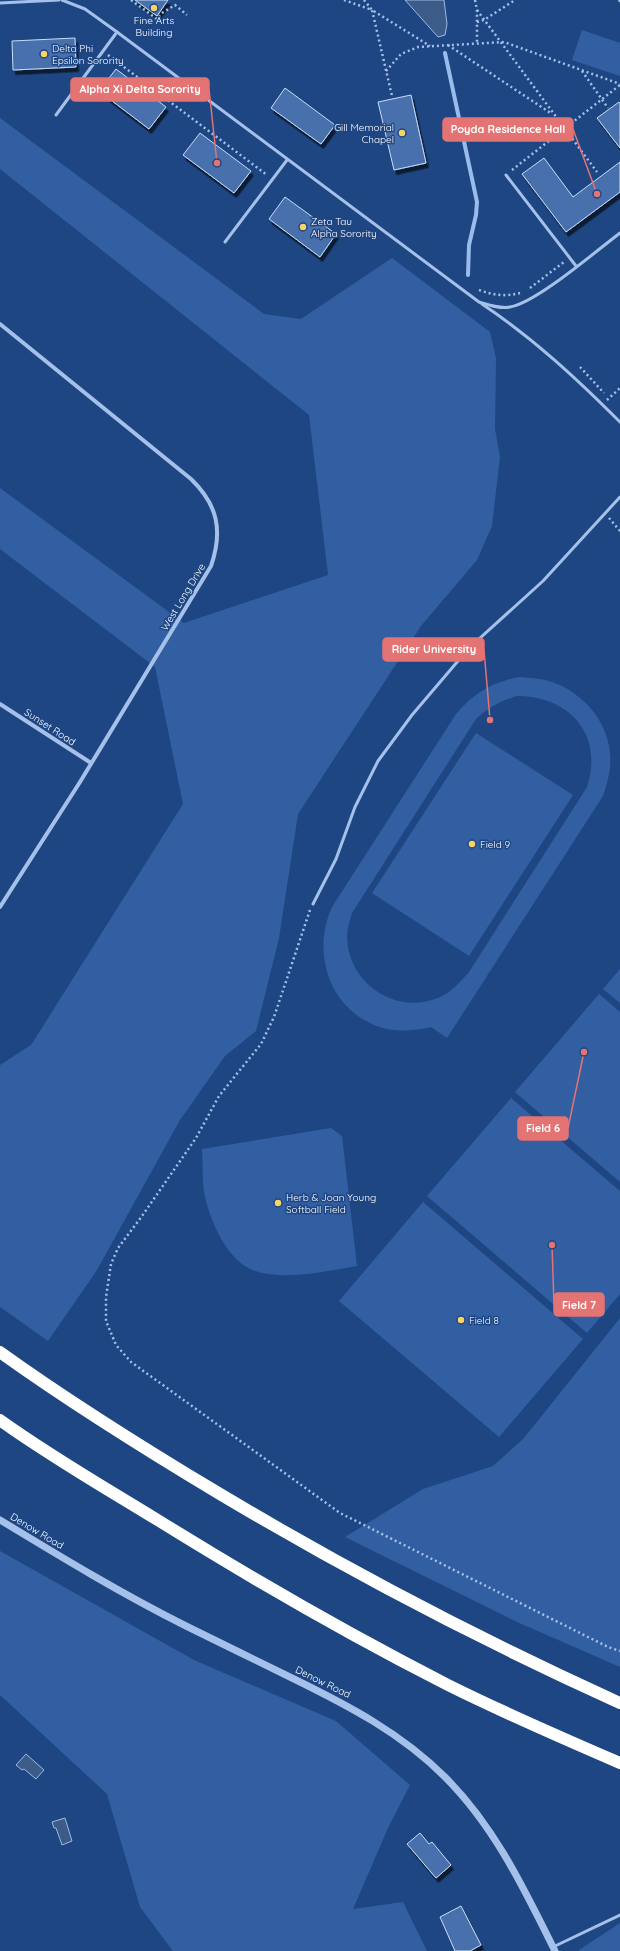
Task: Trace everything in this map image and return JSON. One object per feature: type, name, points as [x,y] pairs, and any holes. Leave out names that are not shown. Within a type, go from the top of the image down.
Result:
[{"type":"highway","points":[[0,1352],[64,1396],[162,1459],[264,1520],[461,1627],[620,1703]]},
{"type":"highway","points":[[0,1420],[33,1443],[218,1557],[336,1625],[449,1685],[548,1732],[620,1763]]},
{"type":"street","name":"West Long Drive","points":[[0,324],[191,479],[205,494],[211,504],[216,518],[218,534],[216,550],[211,566],[91,763],[0,907]]},
{"type":"street","name":"Sunset Road","points":[[0,704],[91,763]]},
{"type":"street","name":"Denow Road","points":[[0,1520],[114,1588],[184,1625],[363,1714],[392,1732],[420,1753],[445,1777],[490,1830],[512,1865],[554,1949]]},
{"type":"lane","points":[[0,3],[59,0]]},
{"type":"lane","points":[[62,0],[85,9],[117,32],[479,302],[512,324],[541,347],[620,422]]},
{"type":"lane","points":[[56,115],[117,32]]},
{"type":"lane","points":[[225,242],[287,160]]},
{"type":"lane","points":[[506,175],[576,266]]},
{"type":"lane","points":[[479,302],[497,307],[510,307],[528,301],[620,233]]},
{"type":"lane","points":[[313,904],[336,859],[356,807],[378,760],[412,715],[469,648],[544,581],[620,497]]},
{"type":"lane","points":[[554,1949],[620,1915]]},
{"type":"path","points":[[131,0],[158,19],[162,13],[175,5],[187,15]]},
{"type":"path","points":[[344,0],[372,10],[431,46]]},
{"type":"path","points":[[364,0],[372,10],[392,96]]},
{"type":"path","points":[[475,0],[477,10],[477,43]]},
{"type":"path","points":[[477,22],[484,20],[515,0]]},
{"type":"path","points":[[477,10],[596,172]]},
{"type":"path","points":[[386,71],[401,54],[418,47],[504,42],[620,85],[506,175]]},
{"type":"path","points":[[447,45],[555,116]]},
{"type":"path","points":[[103,52],[272,179]]},
{"type":"path","points":[[581,70],[608,108]]},
{"type":"path","points":[[473,287],[490,294],[507,296],[520,294],[570,258]]},
{"type":"path","points":[[580,368],[613,402]]},
{"type":"path","points":[[602,404],[620,388]]},
{"type":"path","points":[[605,513],[620,531]]},
{"type":"path","points":[[313,904],[274,1017],[261,1044],[219,1096],[196,1138],[118,1248],[111,1264],[106,1297],[106,1321],[116,1345],[131,1362],[340,1513],[620,1651]]},
{"type":"shaded area","points":[[405,0],[444,0],[447,24],[445,35],[438,37]]},
{"type":"shaded area","points":[[582,30],[620,43],[620,76],[572,60]]},
{"type":"shaded area","points":[[0,118],[264,314],[301,319],[392,258],[490,332],[496,358],[495,429],[500,457],[492,526],[477,560],[421,626],[298,814],[279,938],[256,1031],[225,1056],[180,1120],[97,1270],[48,1341],[0,1307],[0,1065],[31,1045],[183,804],[155,667],[0,549],[0,488],[184,623],[328,575],[309,415],[0,169]]},
{"type":"shaded area","points":[[519,677],[552,682],[576,695],[587,704],[596,715],[608,739],[610,753],[610,771],[603,796],[447,1038],[431,1027],[407,1031],[391,1030],[375,1026],[354,1013],[342,1001],[333,987],[327,972],[324,956],[324,939],[326,923],[332,907],[456,714],[477,694],[492,685]],"holes":[[[517,696],[536,698],[553,703],[567,711],[578,722],[586,735],[591,751],[591,768],[587,787],[469,972],[455,987],[443,996],[422,1002],[406,1002],[391,999],[377,992],[365,981],[356,969],[349,954],[347,934],[352,913],[476,719],[490,708],[511,698]]]},
{"type":"shaded area","name":"Field 9","points":[[476,733],[573,795],[469,956],[372,893]]},
{"type":"shaded area","points":[[620,969],[620,1003],[603,989]]},
{"type":"shaded area","points":[[599,994],[620,1012],[620,1182],[515,1092]]},
{"type":"shaded area","points":[[511,1098],[620,1191],[620,1294],[587,1333],[427,1196]]},
{"type":"shaded area","name":"Herb & Joan Young Softball Field","points":[[331,1128],[342,1136],[357,1266],[306,1274],[280,1275],[255,1271],[245,1266],[229,1250],[216,1229],[205,1197],[202,1149]]},
{"type":"shaded area","name":"Field 8","points":[[423,1202],[583,1339],[499,1437],[339,1301]]},
{"type":"shaded area","points":[[620,1318],[620,1667],[517,1622],[345,1537],[423,1489],[493,1466],[524,1438]]},
{"type":"shaded area","points":[[0,1551],[194,1660],[336,1721],[410,1785],[388,1828],[353,1909],[403,1902],[427,1951],[173,1951],[140,1907],[107,1794],[0,1695]]},
{"type":"shaded area","points":[[26,1754],[44,1770],[36,1779],[24,1769],[22,1770],[16,1765]]},
{"type":"shaded area","points":[[65,1818],[72,1841],[62,1845],[56,1828],[54,1828],[52,1822]]},
{"type":"shaded area","points":[[620,1923],[620,1951],[579,1951],[579,1950]]},
{"type":"building","name":"Fine Arts Building","points":[[135,0],[168,0],[157,16]]},
{"type":"building","name":"Delta Phi Epsilon Sorority","points":[[75,38],[76,67],[13,70],[12,41]]},
{"type":"building","points":[[116,69],[166,107],[149,129],[99,91]]},
{"type":"building","points":[[285,88],[335,125],[321,144],[271,108]]},
{"type":"building","name":"Gill Memorial Chapel","points":[[411,95],[426,163],[394,170],[378,102]]},
{"type":"building","points":[[619,102],[620,104],[620,148],[597,118]]},
{"type":"building","points":[[200,133],[251,171],[234,193],[183,155]]},
{"type":"building","points":[[544,158],[573,197],[620,162],[620,192],[566,232],[522,174]]},
{"type":"building","name":"Zeta Tau Alpha Sorority","points":[[285,197],[336,234],[320,257],[269,219]]},
{"type":"building","points":[[420,1833],[429,1844],[432,1842],[451,1865],[436,1878],[407,1844]]},
{"type":"building","points":[[461,1906],[481,1945],[470,1951],[455,1951],[440,1917]]},
{"type":"waterway","points":[[445,53],[477,202],[476,215],[469,245],[468,275]]},
{"type":"place","name":"Fine Arts Building","points":[[154,8]]},
{"type":"place","name":"Delta Phi Epsilon Sorority","points":[[44,54]]},
{"type":"place","name":"Gill Memorial Chapel","points":[[402,133]]},
{"type":"place","name":"Alpha Xi Delta Sorority","points":[[217,163]]},
{"type":"place","name":"Poyda Residence Hall","points":[[597,194]]},
{"type":"place","name":"Zeta Tau Alpha Sorority","points":[[303,227]]},
{"type":"place","name":"Rider University","points":[[490,720]]},
{"type":"place","name":"Field 9","points":[[472,844]]},
{"type":"place","name":"Field 6","points":[[584,1052]]},
{"type":"place","name":"Herb & Joan Young Softball Field","points":[[278,1203]]},
{"type":"place","name":"Field 7","points":[[552,1245]]},
{"type":"place","name":"Field 8","points":[[461,1320]]}]
